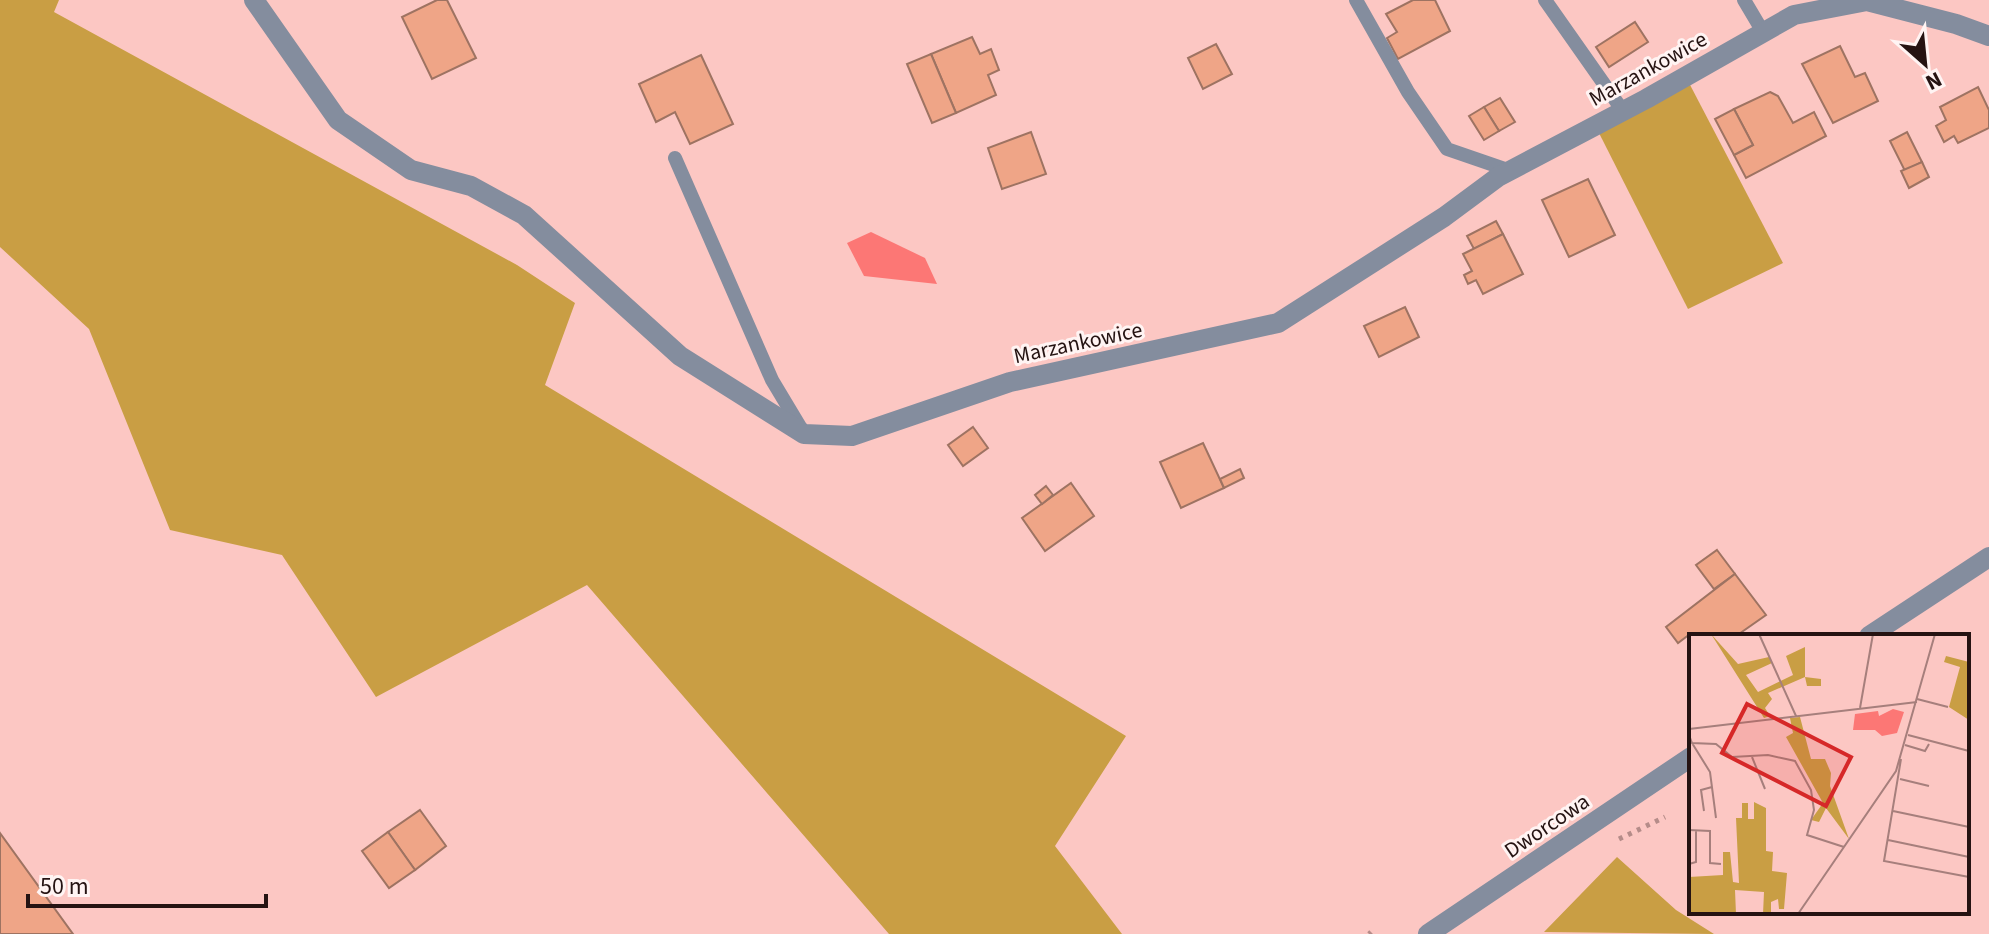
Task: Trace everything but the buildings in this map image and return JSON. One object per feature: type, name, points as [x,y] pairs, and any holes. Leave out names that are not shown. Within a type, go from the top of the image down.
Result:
[{"type":"street","name":"Marzankowice","points":[[254,0],[338,120],[411,170],[471,186],[524,215],[680,356],[804,434],[852,436],[1010,382],[1278,323],[1511,171],[1794,15],[1867,1],[1956,24],[1989,36]]},
{"type":"street","points":[[1872,634],[1989,557]]},
{"type":"street","name":"Dworcowa","points":[[1428,934],[1689,758]]},
{"type":"lane","points":[[1356,0],[1408,92],[1447,149],[1511,171]]},
{"type":"lane","points":[[1545,0],[1623,111]]},
{"type":"lane","points":[[1744,0],[1763,32]]},
{"type":"lane","points":[[675,158],[772,380],[804,434]]},
{"type":"shaded area","points":[[0,0],[59,0],[54,12],[517,265],[575,303],[545,385],[1126,736],[1055,846],[1122,934],[889,934],[587,585],[376,697],[282,555],[170,530],[89,329],[0,247]]},
{"type":"shaded area","points":[[1688,81],[1783,263],[1688,309],[1599,133]]},
{"type":"shaded area","points":[[871,232],[925,258],[937,284],[864,276],[847,243]]},
{"type":"shaded area","points":[[1617,857],[1676,910],[1714,934],[1544,932]]}]
